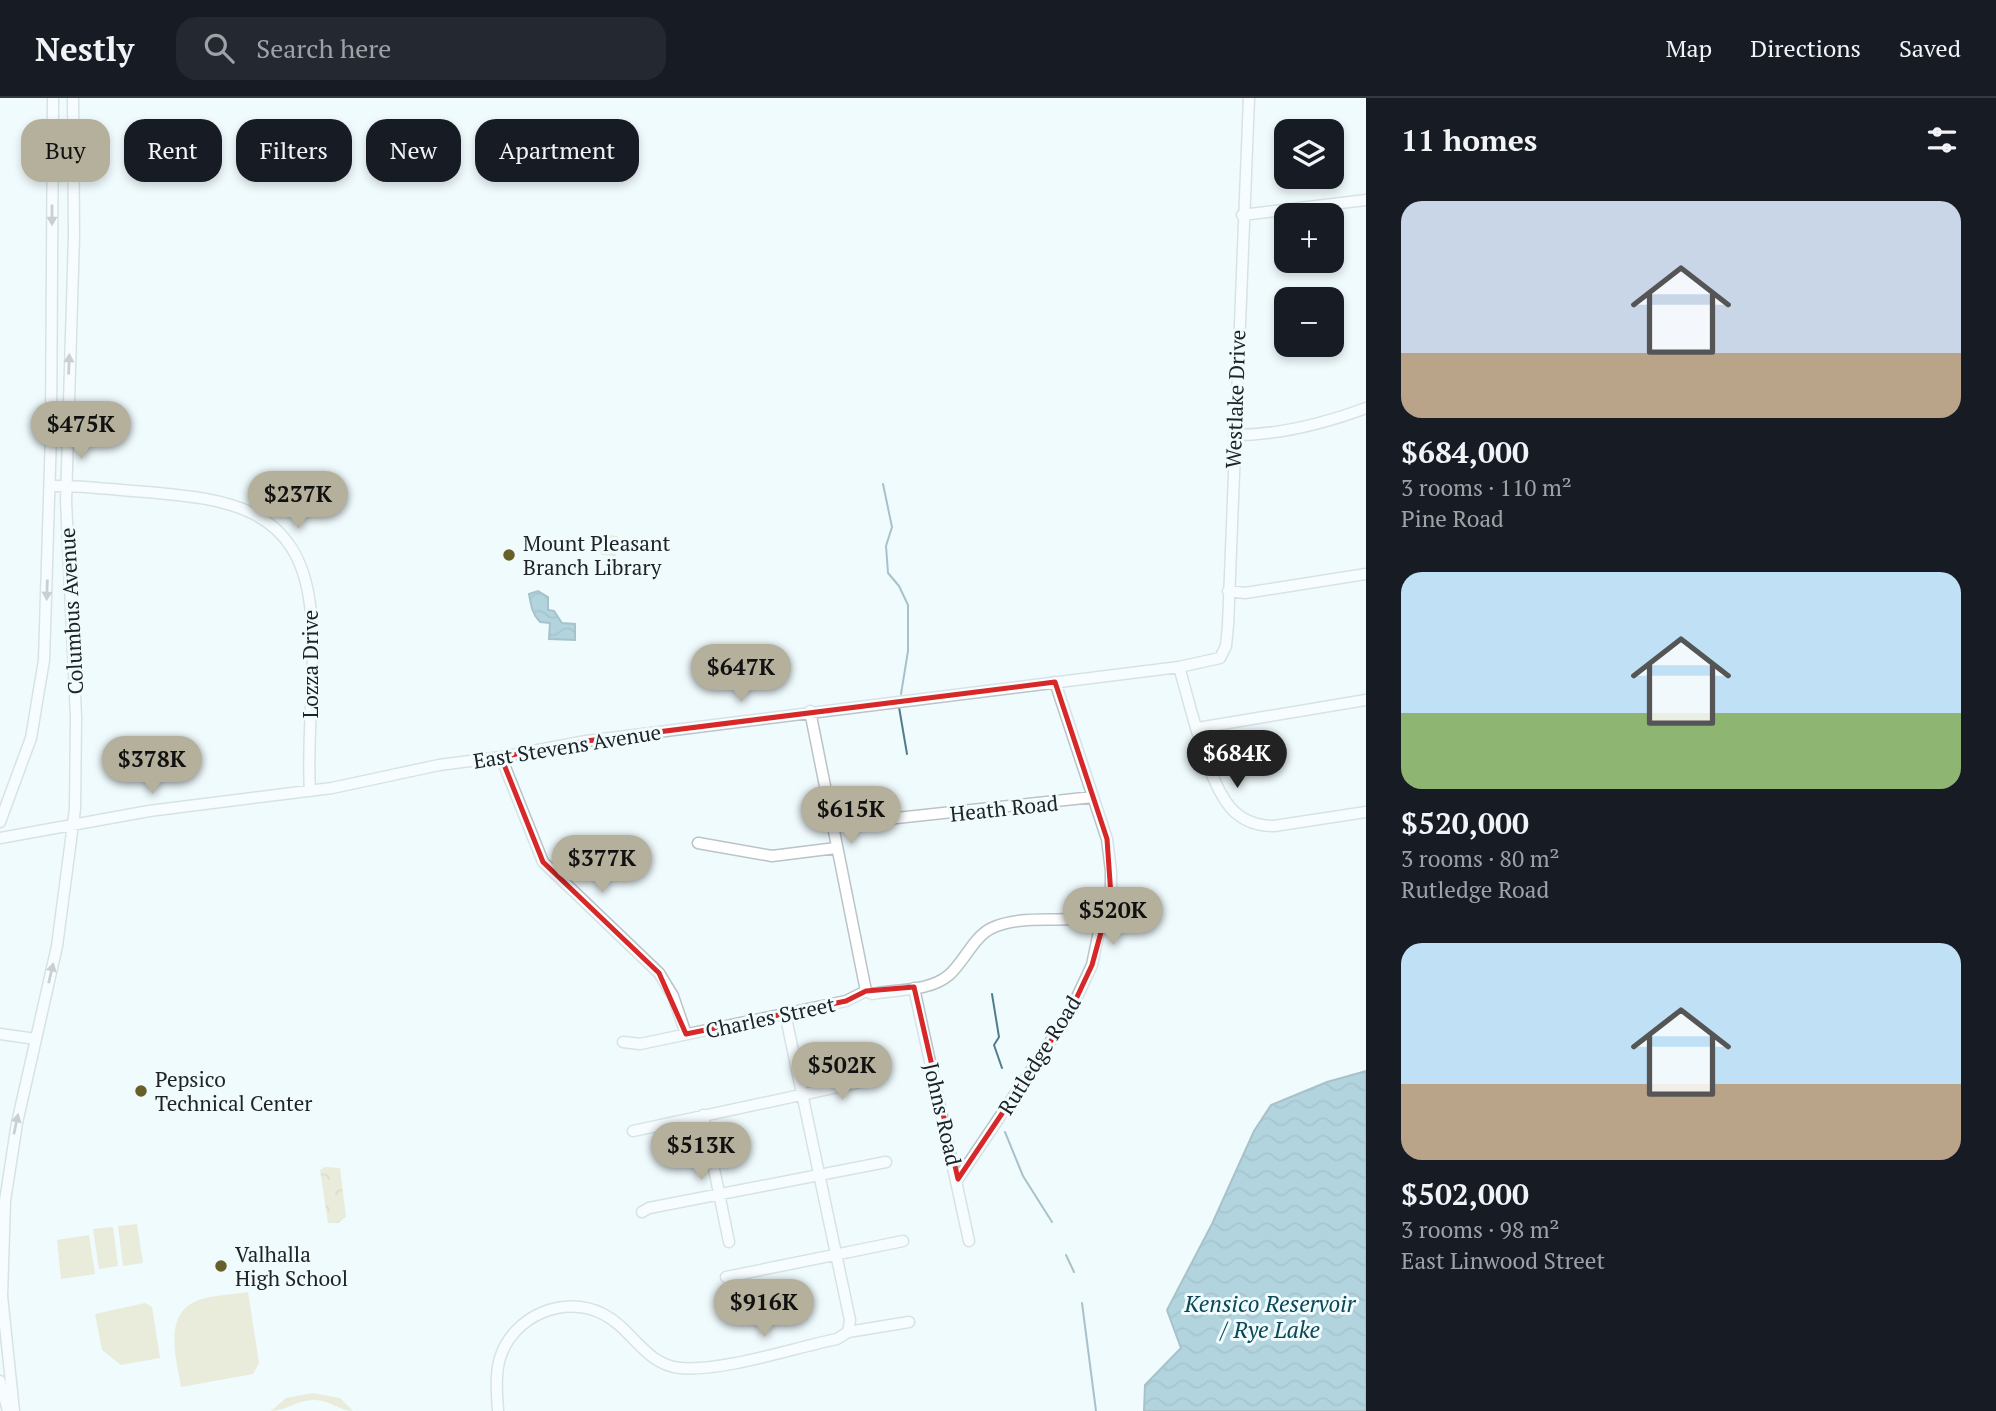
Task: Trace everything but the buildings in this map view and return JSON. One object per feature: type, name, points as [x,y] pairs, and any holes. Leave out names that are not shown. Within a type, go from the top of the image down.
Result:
[{"type":"street","name":"Columbus Avenue","points":[[0,822],[24,764],[39,699],[44,647],[50,486],[53,98]]},
{"type":"street","name":"Columbus Avenue","points":[[14,1411],[1,1296],[3,1227],[9,1169],[57,946],[75,824],[75,704],[66,486],[74,248],[73,98]]},
{"type":"street","name":"Westlake Drive","points":[[1180,667],[1215,660],[1223,654],[1249,98]]},
{"type":"street","points":[[1242,215],[1366,200]]},
{"type":"street","points":[[1234,435],[1286,431],[1321,424],[1366,408]]},
{"type":"street","name":"Lozza Drive","points":[[50,486],[228,502],[257,514],[286,542],[303,573],[310,603],[310,791]]},
{"type":"street","points":[[1228,591],[1245,593],[1366,574]]},
{"type":"street","points":[[1180,667],[1221,793],[1230,807],[1248,820],[1274,826],[1366,813]]},
{"type":"street","name":"East Stevens Avenue","points":[[0,838],[75,824],[310,791],[439,765],[586,741],[810,710],[1180,667]]},
{"type":"street","name":"Rutledge Road","points":[[958,1179],[1069,1014],[1092,965],[1104,912],[1111,896],[1111,859],[1055,682]]},
{"type":"street","points":[[1198,728],[1366,700]]},
{"type":"street","points":[[810,710],[866,991]]},
{"type":"street","points":[[501,757],[543,862],[659,973],[673,996],[686,1034]]},
{"type":"street","name":"Heath Road","points":[[831,825],[1093,797]]},
{"type":"street","points":[[698,844],[772,856],[836,848]]},
{"type":"street","name":"Charles Street","points":[[623,1042],[640,1044],[846,1001],[866,991],[872,995],[914,988],[949,975],[990,928],[1005,923],[1064,919],[1104,912]]},
{"type":"street","name":"Johns Road","points":[[914,988],[958,1179],[969,1241]]},
{"type":"street","points":[[785,1013],[850,1320],[848,1332]]},
{"type":"street","points":[[0,1034],[36,1040]]},
{"type":"street","points":[[633,1131],[875,1079]]},
{"type":"street","points":[[703,1115],[729,1242]]},
{"type":"street","points":[[642,1212],[649,1208],[886,1162]]},
{"type":"street","points":[[726,1277],[903,1241]]},
{"type":"street","points":[[498,1411],[498,1370],[503,1351],[519,1327],[549,1310],[582,1307],[603,1314],[650,1356],[678,1368],[713,1366],[837,1339],[848,1332],[909,1322]]},
{"type":"street","points":[[0,1381],[8,1411]]},
{"type":"highlighted area","points":[[1055,682],[1107,839],[1111,896],[1092,965],[1069,1014],[958,1179],[914,987],[866,991],[846,1001],[686,1034],[659,973],[543,862],[501,757],[586,741]]},
{"type":"green space","points":[[595,534],[618,536],[616,556],[602,555],[595,545]]},
{"type":"green space","points":[[325,1167],[340,1168],[346,1217],[338,1223],[328,1223],[320,1170]]},
{"type":"green space","points":[[137,1224],[143,1263],[123,1266],[118,1226]]},
{"type":"green space","points":[[113,1227],[118,1266],[99,1269],[93,1229]]},
{"type":"green space","points":[[89,1235],[95,1274],[61,1279],[57,1240]]},
{"type":"green space","points":[[248,1292],[259,1363],[253,1374],[181,1387],[174,1340],[178,1318],[184,1309],[206,1298]]},
{"type":"green space","points":[[145,1303],[152,1307],[160,1358],[121,1365],[102,1350],[95,1314]]},
{"type":"green space","points":[[312,1393],[340,1398],[353,1411],[315,1400],[271,1411],[286,1398]]},
{"type":"water","points":[[538,591],[548,597],[548,610],[554,611],[562,623],[575,624],[575,640],[549,639],[550,623],[540,622],[531,606],[529,594]]},
{"type":"water","name":"Kensico Reservoir / Rye Lake","points":[[1366,1071],[1366,1411],[1144,1411],[1145,1385],[1181,1348],[1167,1310],[1212,1224],[1254,1131],[1271,1105],[1327,1082]]},
{"type":"waterway","points":[[883,484],[892,527],[886,546],[888,573],[899,586],[908,605],[908,651],[901,694]]},
{"type":"waterway","points":[[899,707],[907,754]]},
{"type":"waterway","points":[[992,994],[999,1037],[994,1045],[1002,1068]]},
{"type":"waterway","points":[[1005,1132],[1023,1176],[1052,1222]]},
{"type":"waterway","points":[[1066,1255],[1074,1272]]},
{"type":"waterway","points":[[1082,1303],[1096,1411]]},
{"type":"place","name":"Mount Pleasant Branch Library","points":[[509,555]]},
{"type":"place","name":"Pepsico Technical Center","points":[[141,1091]]},
{"type":"place","name":"Valhalla High School","points":[[221,1266]]}]
